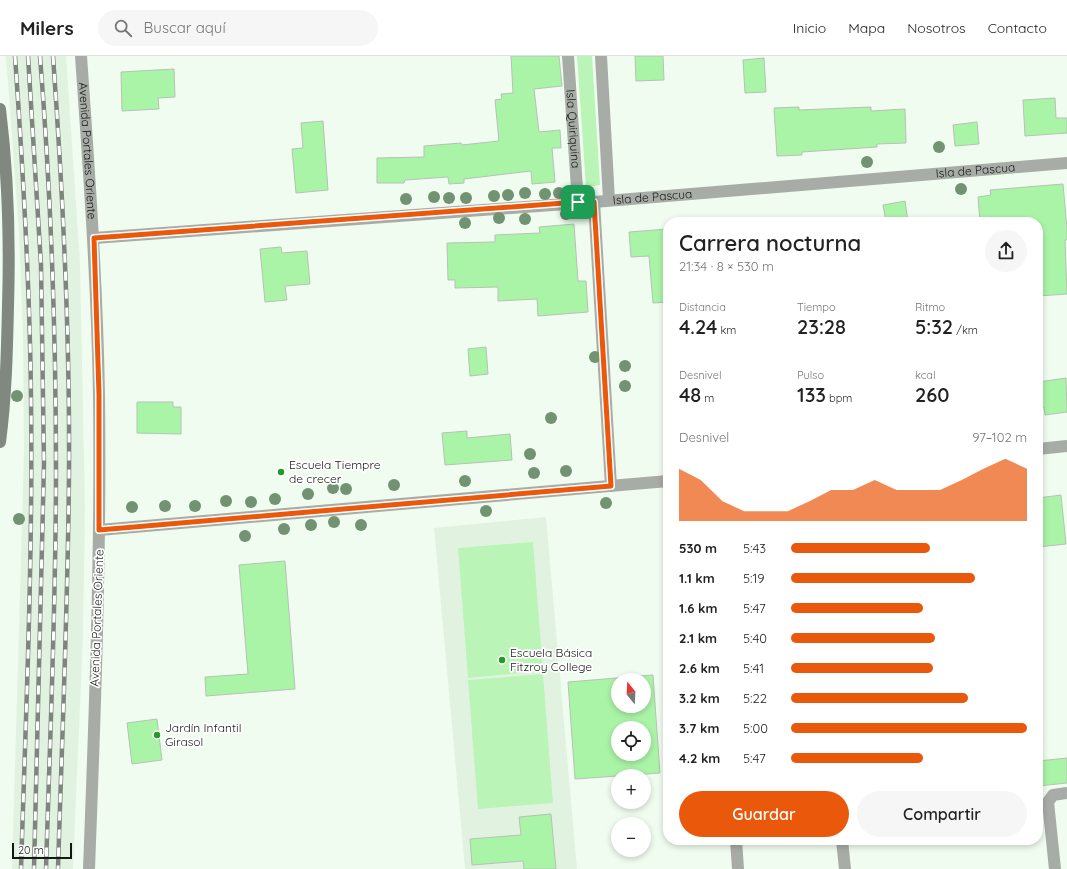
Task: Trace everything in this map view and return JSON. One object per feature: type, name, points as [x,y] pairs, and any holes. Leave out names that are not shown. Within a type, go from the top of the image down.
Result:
[{"type":"main road","points":[[0,109],[5,159],[6,375],[0,442]]},
{"type":"street","name":"Avenida Portales Oriente","points":[[80,56],[94,238],[99,394],[99,530],[89,869]]},
{"type":"street","name":"Isla Quiriquina","points":[[568,56],[578,202]]},
{"type":"street","points":[[601,56],[609,200]]},
{"type":"street","name":"Isla de Pascua","points":[[94,238],[594,202],[1067,164]]},
{"type":"street","points":[[594,202],[611,486]]},
{"type":"street","points":[[1043,448],[1067,446]]},
{"type":"street","points":[[99,530],[663,481]]},
{"type":"street","points":[[1055,869],[1048,802],[1053,795],[1067,793]]},
{"type":"street","points":[[736,845],[738,869]]},
{"type":"street","points":[[842,845],[844,869]]},
{"type":"shaded area","points":[[6,56],[66,56],[80,262],[85,508],[83,636],[73,869],[12,869],[24,453],[23,336],[19,234]]},
{"type":"shaded area","name":"Escuela Básica Fitzroy College","points":[[546,517],[577,869],[465,869],[434,528]]},
{"type":"green space","points":[[577,56],[592,56],[600,185],[586,187]]},
{"type":"green space","points":[[533,542],[543,671],[468,678],[458,548]]},
{"type":"green space","points":[[543,674],[553,803],[478,809],[468,680]]},
{"type":"building","points":[[511,56],[559,56],[562,86],[534,89],[539,132],[560,130],[561,148],[552,148],[555,182],[532,184],[531,171],[464,179],[464,183],[449,184],[448,177],[405,180],[404,183],[377,183],[377,158],[424,157],[424,146],[461,143],[462,145],[499,141],[495,100],[502,99],[501,94],[513,93]]},
{"type":"building","points":[[635,56],[663,56],[664,80],[636,81]]},
{"type":"building","points":[[764,58],[766,92],[745,93],[743,60]]},
{"type":"building","points":[[174,69],[175,97],[158,98],[159,109],[122,111],[121,72]]},
{"type":"building","points":[[1055,98],[1056,118],[1067,118],[1067,133],[1025,136],[1023,100]]},
{"type":"building","points":[[799,107],[799,110],[871,107],[871,111],[905,109],[906,143],[877,144],[877,147],[802,152],[802,155],[777,156],[774,108]]},
{"type":"building","points":[[323,121],[328,190],[296,193],[292,149],[303,148],[301,123]]},
{"type":"building","points":[[977,122],[979,144],[955,146],[953,125]]},
{"type":"building","points":[[1063,184],[1067,229],[1067,240],[1065,240],[1067,294],[1043,296],[1043,217],[980,217],[978,197],[991,195],[990,190]]},
{"type":"building","points":[[905,201],[907,217],[885,217],[883,205]]},
{"type":"building","points":[[574,224],[578,281],[586,281],[588,312],[538,316],[537,299],[498,301],[498,287],[455,288],[455,280],[448,280],[447,243],[495,242],[495,235],[540,233],[539,227]]},
{"type":"building","points":[[663,229],[663,302],[653,303],[649,256],[631,257],[629,232]]},
{"type":"building","points":[[281,247],[282,253],[307,251],[310,284],[285,286],[287,300],[265,302],[260,249]]},
{"type":"building","points":[[486,347],[488,374],[470,376],[468,349]]},
{"type":"building","points":[[1066,378],[1067,412],[1045,415],[1043,407],[1043,381]]},
{"type":"building","points":[[137,402],[173,402],[173,407],[181,407],[181,434],[137,433]]},
{"type":"building","points":[[467,431],[467,438],[510,434],[512,460],[445,465],[442,433]]},
{"type":"building","points":[[1061,495],[1066,544],[1043,546],[1043,497]]},
{"type":"building","points":[[285,561],[295,689],[206,696],[205,677],[248,674],[239,565]]},
{"type":"building","points":[[651,675],[653,675],[660,773],[651,774],[651,769],[611,769],[611,776],[575,779],[568,682],[611,678],[611,713],[651,713]]},
{"type":"building","points":[[157,719],[162,760],[132,764],[127,723]]},
{"type":"building","points":[[1067,758],[1067,783],[1043,785],[1043,760]]},
{"type":"building","points":[[551,814],[556,869],[524,869],[523,861],[472,865],[470,839],[521,835],[519,817]]},
{"type":"railway","points":[[15,56],[26,228],[31,399],[30,575],[21,869]]},
{"type":"railway","points":[[28,56],[41,265],[44,464],[34,869]]},
{"type":"railway","points":[[40,56],[50,212],[56,421],[55,572],[46,869]]},
{"type":"railway","points":[[53,56],[65,264],[69,421],[65,671],[58,869]]},
{"type":"place","name":"Escuela Tiempre de crecer","points":[[281,472]]},
{"type":"place","name":"Escuela Básica Fitzroy College","points":[[502,660]]},
{"type":"place","name":"Jardín Infantil Girasol","points":[[157,735]]},
{"type":"route","points":[[578,202],[594,202],[611,486],[99,530],[99,394],[94,238],[578,202]]}]
